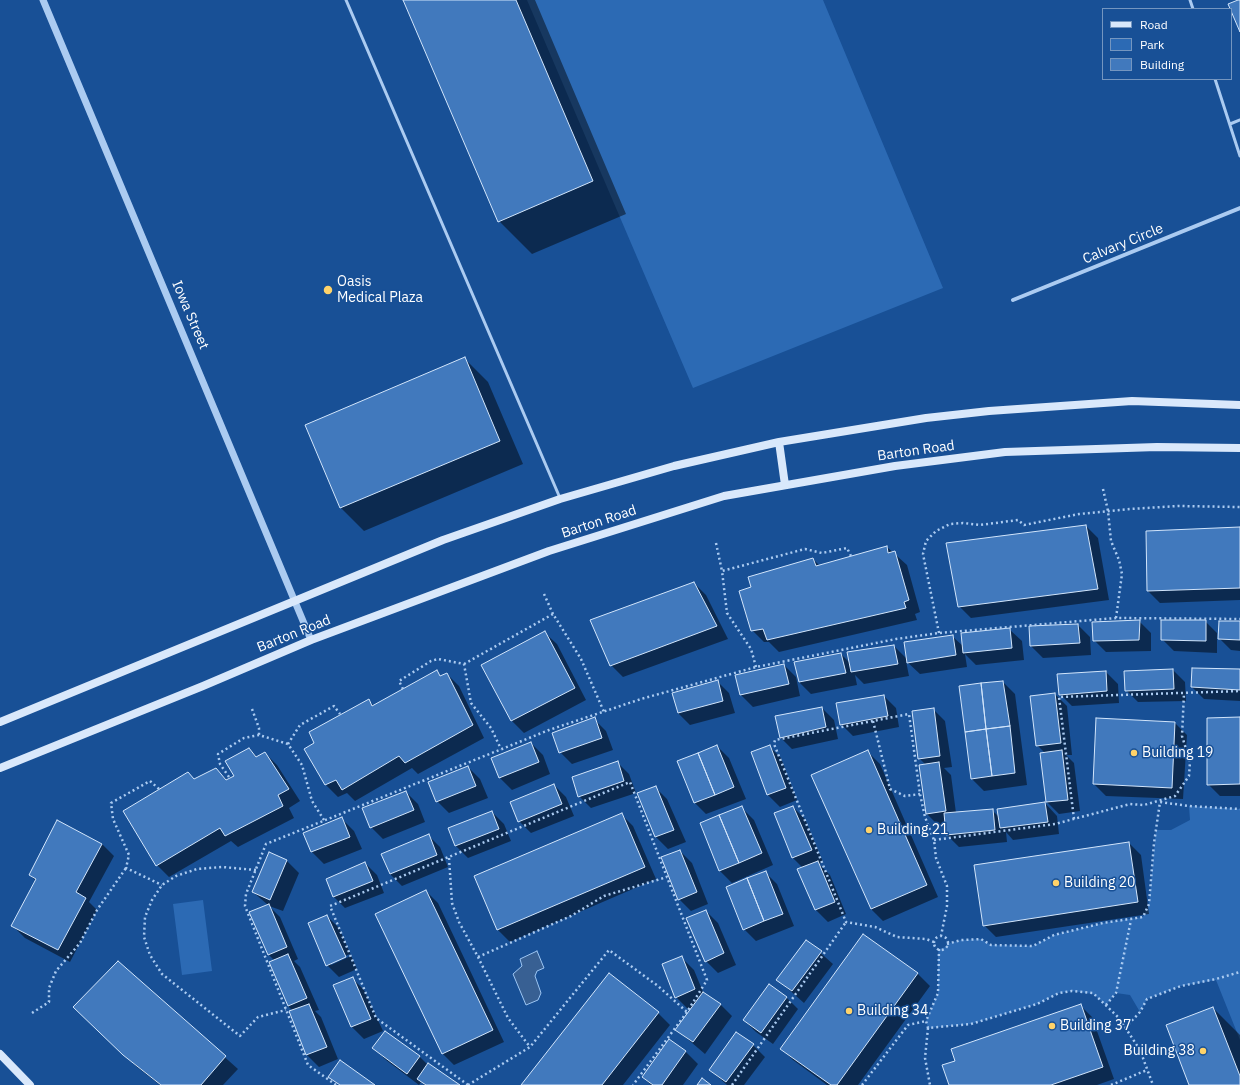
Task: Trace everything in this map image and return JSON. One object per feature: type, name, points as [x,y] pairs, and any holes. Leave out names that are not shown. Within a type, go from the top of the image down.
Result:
[{"type":"main road","name":"Barton Road","points":[[0,722],[443,540],[560,499],[674,466],[779,442],[926,418],[989,411],[1132,401],[1240,405]]},
{"type":"main road","points":[[779,442],[785,485]]},
{"type":"main road","name":"Barton Road","points":[[0,768],[203,686],[311,640],[549,551],[724,496],[895,466],[1005,452],[1157,446],[1240,448]]},
{"type":"main road","points":[[0,1054],[30,1085]]},
{"type":"street","name":"Iowa Street","points":[[43,0],[206,386],[311,640]]},
{"type":"street","name":"Calvary Circle","points":[[1013,300],[1240,208]]},
{"type":"lane","points":[[346,0],[560,499]]},
{"type":"lane","points":[[1215,80],[1240,156]]},
{"type":"lane","points":[[1230,124],[1240,120]]},
{"type":"path","points":[[1103,488],[1108,511],[1111,541],[1119,560],[1122,574],[1116,618]]},
{"type":"path","points":[[939,633],[923,554],[926,541],[936,532],[950,524],[963,523],[980,525],[1018,520],[1024,525],[1079,514],[1108,511],[1178,506],[1240,507]]},
{"type":"path","points":[[716,543],[728,613],[752,649],[756,667]]},
{"type":"path","points":[[722,571],[805,549],[822,553],[846,548],[851,556]]},
{"type":"path","points":[[544,594],[553,614],[581,659],[604,712]]},
{"type":"path","points":[[403,689],[399,681],[431,661],[438,659],[464,664],[553,614]]},
{"type":"path","points":[[336,1085],[308,1065],[245,906],[246,894],[266,844],[500,749],[604,712],[696,683],[756,667],[896,639],[939,633],[1116,618],[1240,619]]},
{"type":"path","points":[[464,664],[471,703],[490,728],[500,749]]},
{"type":"path","points":[[1074,818],[1059,697],[1240,691]]},
{"type":"path","points":[[934,840],[1056,824],[1130,804],[1144,805],[1160,802],[1175,796],[1189,776],[1190,762],[1182,736],[1184,693]]},
{"type":"path","points":[[288,744],[300,725],[334,706],[340,714]]},
{"type":"path","points":[[252,709],[259,728],[259,735]]},
{"type":"path","points":[[846,922],[774,744],[775,740],[909,714],[920,794],[925,817],[934,840],[936,858],[947,886],[947,906],[942,936]]},
{"type":"path","points":[[873,721],[890,789],[904,796],[920,794]]},
{"type":"path","points":[[229,777],[220,764],[218,754],[244,738],[259,735],[288,744],[302,765],[312,801],[324,820]]},
{"type":"path","points":[[32,1013],[49,1002],[49,988],[56,971],[80,943],[97,910],[126,868],[130,855],[113,819],[111,803],[150,781],[159,789]]},
{"type":"path","points":[[633,1085],[687,1012],[707,980],[630,782],[330,906],[376,1018],[468,1085],[530,1047],[609,950],[658,986],[687,1012]]},
{"type":"path","points":[[1160,802],[1189,806],[1240,809]]},
{"type":"path","points":[[940,949],[946,947],[948,944],[961,940],[981,939],[991,945],[1033,946],[1054,935],[1103,923],[1143,917],[1149,904],[1154,843],[1160,802]]},
{"type":"path","points":[[449,858],[452,903],[459,922],[508,1018],[530,1047]]},
{"type":"path","points":[[256,870],[222,867],[197,869],[176,876],[162,885],[152,900],[145,917],[144,937],[150,955],[162,974],[240,1036],[258,1017],[286,1010]]},
{"type":"path","points":[[126,868],[162,885]]},
{"type":"path","points":[[478,957],[571,916],[604,896],[667,877]]},
{"type":"path","points":[[1106,1005],[1116,993],[1131,920]]},
{"type":"path","points":[[846,922],[875,927],[897,937],[926,939],[934,942],[934,945],[940,949]]},
{"type":"path","points":[[732,1085],[846,922]]},
{"type":"path","points":[[934,942],[935,938],[942,936]]},
{"type":"path","points":[[942,936],[947,940],[948,944]]},
{"type":"path","points":[[930,1085],[925,1058],[928,1028],[926,1022],[938,993],[940,949]]},
{"type":"path","points":[[1125,1028],[1140,1012],[1147,999],[1181,986],[1216,980],[1240,972]]},
{"type":"path","points":[[928,1028],[971,1024],[1037,1004],[1059,993],[1072,991],[1093,994],[1119,1018],[1140,1050],[1153,1085]]},
{"type":"path","points":[[862,1085],[908,1025],[926,1022]]},
{"type":"path","points":[[1111,1085],[1147,1070]]},
{"type":"green space","points":[[527,0],[823,0],[943,288],[693,388]]},
{"type":"green space","points":[[1189,806],[1240,809],[1240,1040],[1216,980],[1181,986],[1147,999],[1140,1012],[1130,995],[1116,993],[1106,1005],[1093,994],[1072,991],[1059,993],[1037,1004],[971,1024],[928,1028],[926,1021],[938,993],[939,949],[946,947],[947,944],[961,940],[981,939],[991,945],[1033,946],[1054,935],[1103,923],[1143,917],[1149,904],[1156,830],[1171,830],[1190,820]]},
{"type":"green space","points":[[203,900],[212,971],[182,975],[173,904]]},
{"type":"shaded area","points":[[537,951],[544,968],[537,971],[535,976],[541,993],[538,1000],[526,1005],[513,974],[522,966],[520,959]]},
{"type":"building","points":[[403,0],[516,0],[593,181],[498,222]]},
{"type":"building","points":[[1240,0],[1240,32],[1232,13],[1232,8],[1230,8],[1228,4]]},
{"type":"building","points":[[465,357],[500,441],[340,508],[305,425]]},
{"type":"building","points":[[1086,525],[1098,589],[958,607],[946,543]]},
{"type":"building","points":[[1240,527],[1240,588],[1147,591],[1146,531]]},
{"type":"building","points":[[887,546],[888,553],[895,551],[909,600],[904,602],[906,608],[767,640],[763,629],[751,631],[739,591],[751,587],[748,577],[813,558],[816,566]]},
{"type":"building","points":[[694,582],[717,626],[610,666],[590,620]]},
{"type":"building","points":[[1140,620],[1139,640],[1093,641],[1092,622]]},
{"type":"building","points":[[1161,620],[1206,620],[1206,641],[1161,640]]},
{"type":"building","points":[[1219,621],[1240,621],[1240,640],[1218,639]]},
{"type":"building","points":[[1078,624],[1080,643],[1030,646],[1029,626]]},
{"type":"building","points":[[1010,628],[1012,648],[963,653],[961,633]]},
{"type":"building","points":[[545,631],[575,688],[511,721],[481,665]]},
{"type":"building","points":[[953,635],[956,655],[907,663],[904,642]]},
{"type":"building","points":[[894,645],[898,664],[851,672],[847,652]]},
{"type":"building","points":[[841,653],[846,673],[799,682],[794,662]]},
{"type":"building","points":[[784,664],[789,684],[740,695],[735,675]]},
{"type":"building","points":[[1192,668],[1240,669],[1240,690],[1191,687]]},
{"type":"building","points":[[1173,669],[1174,689],[1125,691],[1124,671]]},
{"type":"building","points":[[437,670],[440,676],[447,673],[473,725],[405,763],[399,756],[342,790],[336,780],[325,785],[304,749],[314,743],[309,732],[369,699],[372,706]]},
{"type":"building","points":[[1106,671],[1107,691],[1059,695],[1057,674]]},
{"type":"building","points":[[718,680],[723,701],[678,713],[672,693]]},
{"type":"building","points":[[1003,681],[1010,726],[986,729],[981,683]]},
{"type":"building","points":[[981,683],[986,729],[965,732],[959,686]]},
{"type":"building","points":[[1055,693],[1061,743],[1036,746],[1030,696]]},
{"type":"building","points":[[884,695],[888,716],[840,725],[836,703]]},
{"type":"building","points":[[822,707],[826,727],[780,738],[775,716]]},
{"type":"building","points":[[934,708],[940,756],[918,759],[912,711]]},
{"type":"building","points":[[595,717],[602,738],[559,753],[552,733]]},
{"type":"building","points":[[1240,717],[1240,784],[1207,785],[1207,718]]},
{"type":"building","name":"Building 19","points":[[1096,718],[1175,722],[1172,788],[1093,784]]},
{"type":"building","points":[[1010,726],[1015,773],[992,776],[986,729]]},
{"type":"building","points":[[986,729],[992,776],[971,779],[965,732]]},
{"type":"building","points":[[531,742],[539,762],[499,778],[491,758]]},
{"type":"building","points":[[717,745],[734,787],[715,795],[698,753]]},
{"type":"building","points":[[770,745],[786,788],[767,795],[751,752]]},
{"type":"building","points":[[249,748],[256,757],[265,752],[289,789],[278,795],[283,806],[225,836],[220,828],[156,866],[123,811],[188,772],[194,779],[216,768],[226,780],[234,776],[225,761]]},
{"type":"building","name":"Building 21","points":[[868,750],[927,885],[871,909],[811,775]]},
{"type":"building","points":[[1062,750],[1068,800],[1046,802],[1040,753]]},
{"type":"building","points":[[698,753],[715,795],[694,803],[677,761]]},
{"type":"building","points":[[618,761],[624,781],[578,797],[572,777]]},
{"type":"building","points":[[939,762],[946,811],[926,814],[919,765]]},
{"type":"building","points":[[468,766],[476,786],[436,802],[428,782]]},
{"type":"building","points":[[554,784],[562,804],[518,822],[510,802]]},
{"type":"building","points":[[656,786],[674,830],[655,837],[637,793]]},
{"type":"building","points":[[406,791],[414,810],[370,828],[362,808]]},
{"type":"building","points":[[1045,802],[1048,822],[1000,828],[997,809]]},
{"type":"building","points":[[742,806],[762,853],[739,863],[719,815]]},
{"type":"building","points":[[793,806],[812,850],[792,858],[774,813]]},
{"type":"building","points":[[993,809],[995,830],[946,835],[944,813]]},
{"type":"building","points":[[492,811],[499,829],[455,846],[448,828]]},
{"type":"building","points":[[622,813],[645,867],[497,930],[474,876]]},
{"type":"building","points":[[719,815],[739,863],[719,871],[700,823]]},
{"type":"building","points":[[342,817],[350,837],[311,852],[303,833]]},
{"type":"building","points":[[57,820],[102,844],[76,892],[86,898],[58,950],[11,926],[36,879],[29,875]]},
{"type":"building","points":[[429,834],[437,855],[390,874],[381,854]]},
{"type":"building","name":"Building 20","points":[[1129,842],[1138,902],[983,926],[974,865]]},
{"type":"building","points":[[680,850],[697,892],[678,900],[661,857]]},
{"type":"building","points":[[269,852],[287,860],[270,900],[252,892]]},
{"type":"building","points":[[818,861],[835,902],[815,910],[797,869]]},
{"type":"building","points":[[365,862],[373,881],[333,897],[326,879]]},
{"type":"building","points":[[766,871],[783,914],[764,921],[747,878]]},
{"type":"building","points":[[747,878],[764,921],[743,930],[726,887]]},
{"type":"building","points":[[426,890],[493,1030],[442,1054],[375,914]]},
{"type":"building","points":[[269,904],[287,947],[268,955],[249,912]]},
{"type":"building","points":[[706,910],[724,953],[705,962],[686,918]]},
{"type":"building","points":[[327,915],[346,957],[326,966],[308,923]]},
{"type":"building","name":"Building 34","points":[[863,934],[918,973],[837,1085],[831,1085],[780,1049]]},
{"type":"building","points":[[806,940],[822,951],[792,991],[776,980]]},
{"type":"building","points":[[288,954],[307,998],[288,1006],[269,962]]},
{"type":"building","points":[[682,956],[695,989],[675,998],[662,964]]},
{"type":"building","points":[[118,961],[226,1056],[201,1085],[161,1085],[123,1055],[73,1007]]},
{"type":"building","points":[[609,973],[659,1012],[602,1085],[521,1085]]},
{"type":"building","points":[[353,977],[371,1019],[351,1027],[333,985]]},
{"type":"building","points":[[769,984],[787,997],[761,1033],[743,1020]]},
{"type":"building","points":[[703,992],[721,1004],[693,1042],[675,1030]]},
{"type":"building","points":[[309,1004],[327,1047],[306,1055],[289,1011]]},
{"type":"building","name":"Building 37","points":[[1081,1004],[1103,1067],[1051,1085],[949,1085],[942,1065],[955,1061],[951,1049]]},
{"type":"building","name":"Building 38","points":[[1213,1007],[1240,1076],[1240,1085],[1189,1085],[1166,1025]]},
{"type":"building","points":[[385,1031],[420,1056],[407,1074],[372,1048]]},
{"type":"building","points":[[736,1032],[754,1044],[726,1082],[709,1070]]},
{"type":"building","points":[[669,1039],[686,1051],[662,1085],[653,1085],[642,1077]]},
{"type":"building","points":[[340,1060],[375,1085],[340,1085],[328,1077]]},
{"type":"building","points":[[428,1063],[460,1085],[426,1085],[417,1079]]},
{"type":"building","points":[[702,1078],[711,1085],[697,1085]]},
{"type":"place","name":"Oasis Medical Plaza","points":[[328,290]]},
{"type":"place","name":"Building 19","points":[[1134,753]]},
{"type":"place","name":"Building 21","points":[[869,830]]},
{"type":"place","name":"Building 20","points":[[1056,883]]},
{"type":"place","name":"Building 34","points":[[849,1011]]},
{"type":"place","name":"Building 37","points":[[1052,1026]]},
{"type":"place","name":"Building 38","points":[[1203,1051]]}]
